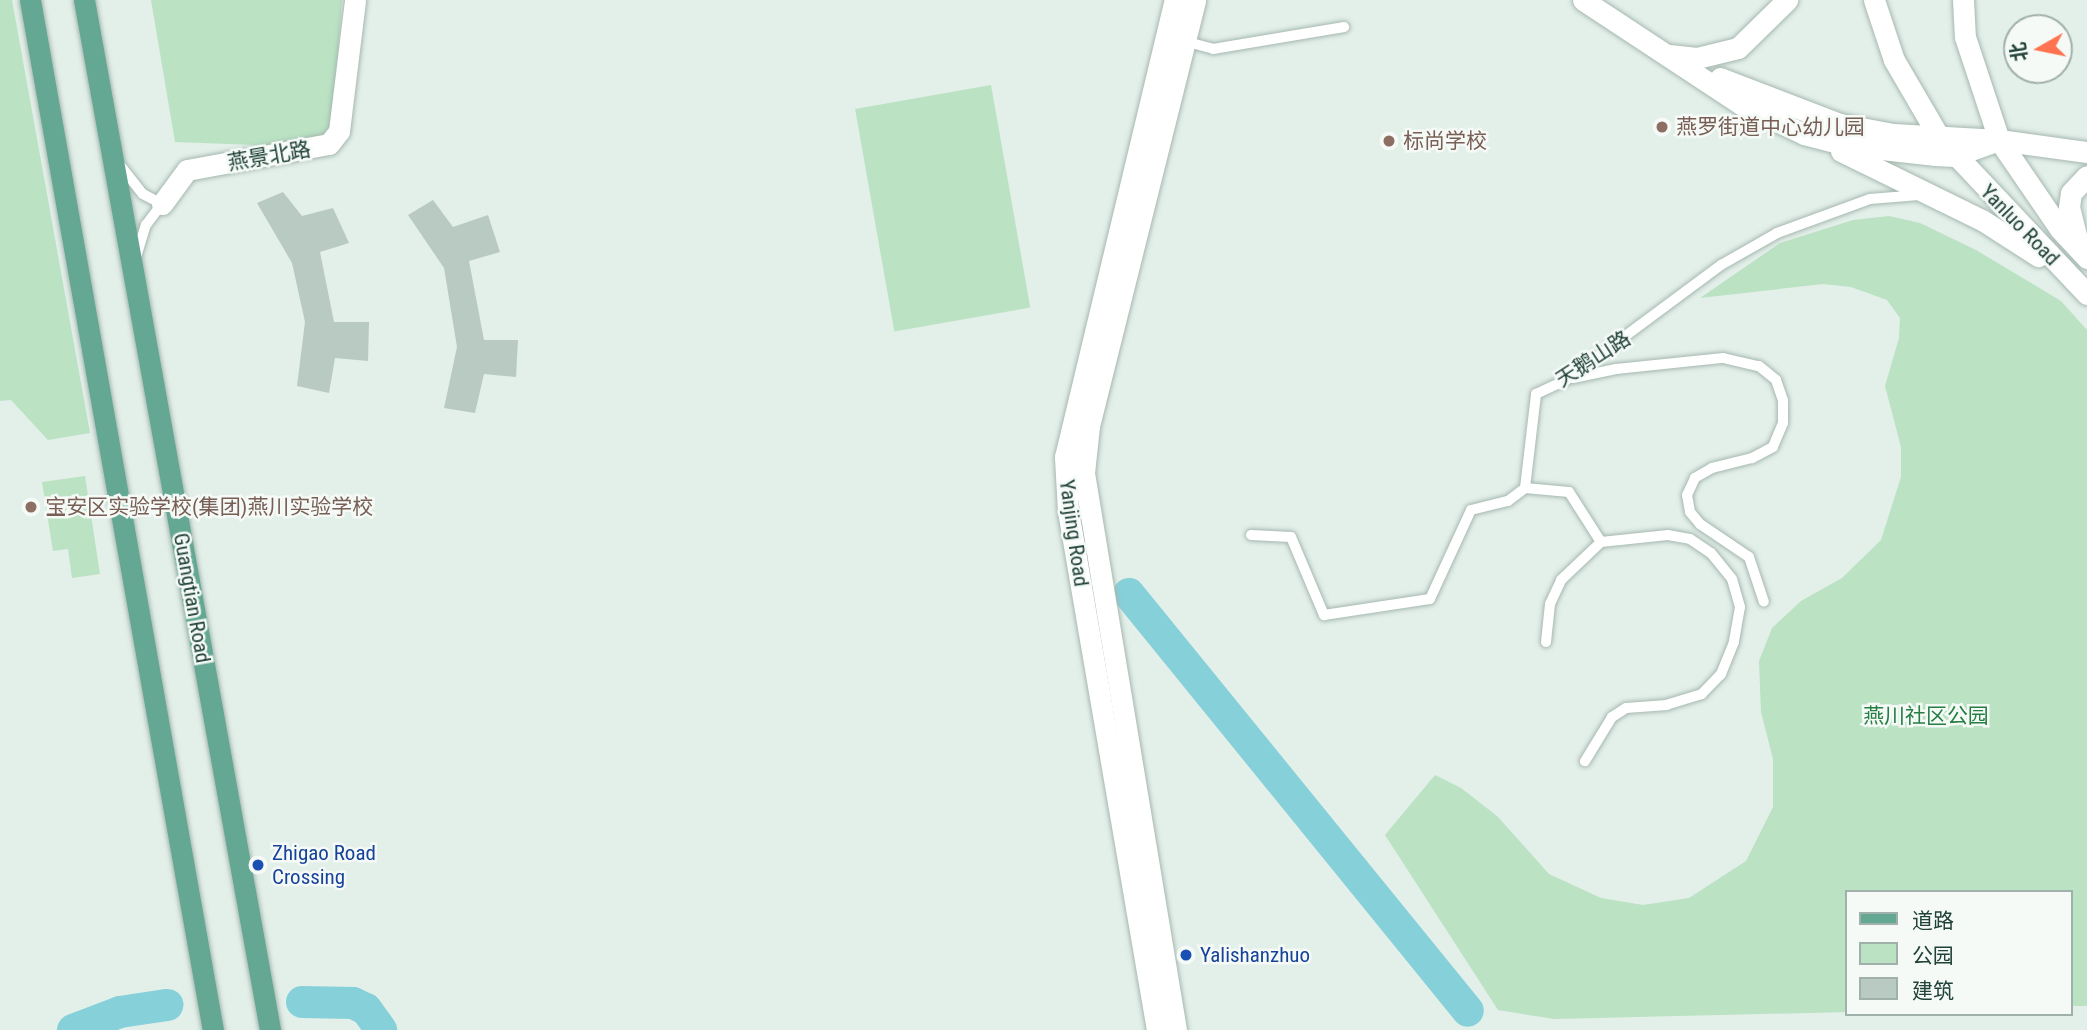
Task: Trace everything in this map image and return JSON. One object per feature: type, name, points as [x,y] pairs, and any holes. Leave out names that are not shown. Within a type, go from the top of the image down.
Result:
[{"type":"main road","points":[[30,0],[213,1030]]},
{"type":"main road","name":"Guangtian Road","points":[[84,0],[270,1030]]},
{"type":"main road","points":[[198,1030],[204,980]]},
{"type":"main road","points":[[265,1001],[278,1030]]},
{"type":"street","name":"燕景北路","points":[[162,204],[187,170],[329,144],[339,131],[355,0]]},
{"type":"street","name":"Yanjing Road","points":[[1157,1030],[1068,511],[1065,457],[1175,0]]},
{"type":"street","name":"Yanjing Road","points":[[1176,1030],[1084,473],[1089,426],[1195,0]]},
{"type":"street","points":[[1583,0],[1741,104],[1982,220],[2080,287]]},
{"type":"street","points":[[1663,54],[1697,58],[1738,48],[1787,0]]},
{"type":"street","name":"Yanluo Road","points":[[1874,0],[1894,60],[1939,137],[2080,287]]},
{"type":"street","name":"Yanluo Road","points":[[1963,0],[1965,37],[2000,140],[2084,255]]},
{"type":"street","points":[[1663,54],[1821,119],[1893,134],[2000,140],[2087,152]]},
{"type":"street","points":[[1804,134],[1865,148],[1954,156],[2000,140]]},
{"type":"street","points":[[2084,255],[2068,207],[2071,193],[2087,176]]},
{"type":"lane","points":[[1184,41],[1213,49],[1344,27]]},
{"type":"lane","points":[[110,146],[129,179],[153,202],[162,204],[143,233],[134,278]]},
{"type":"lane","name":"天鹅山路","points":[[1525,488],[1536,394],[1566,380],[1721,265],[1777,233],[1870,199],[1933,195]]},
{"type":"lane","points":[[1566,380],[1616,369],[1723,358],[1759,366],[1776,380],[1783,400],[1783,424],[1773,447],[1752,458],[1712,468],[1695,478],[1687,495],[1690,512],[1700,524],[1749,557],[1764,602]]},
{"type":"lane","points":[[1251,535],[1291,537],[1324,615],[1415,605],[1430,599],[1471,510],[1508,501],[1525,488],[1569,492],[1601,542]]},
{"type":"lane","points":[[1546,642],[1550,604],[1561,580],[1601,542],[1668,535],[1690,539],[1711,553],[1732,579],[1740,607],[1734,642],[1721,674],[1702,694],[1667,705],[1626,708],[1612,718],[1585,761]]},
{"type":"green space","points":[[0,0],[12,0],[90,433],[48,440],[11,400],[0,401]]},
{"type":"green space","points":[[151,0],[342,0],[332,132],[309,147],[175,142]]},
{"type":"green space","points":[[991,85],[1030,308],[894,332],[855,109]]},
{"type":"green space","name":"燕川社区公园","points":[[1889,216],[1920,223],[1976,250],[2061,301],[2087,330],[2087,1006],[2073,1006],[2073,890],[1846,890],[1846,1012],[1554,1019],[1498,1010],[1385,835],[1435,775],[1461,788],[1497,816],[1549,874],[1601,898],[1643,905],[1689,898],[1746,861],[1773,807],[1773,759],[1761,712],[1759,661],[1772,628],[1801,601],[1842,578],[1881,540],[1901,477],[1901,447],[1885,386],[1899,338],[1900,318],[1887,300],[1851,287],[1823,284],[1700,298],[1780,243],[1853,220]]},
{"type":"green space","points":[[85,476],[100,574],[72,578],[68,549],[53,551],[42,482]]},
{"type":"building","points":[[283,192],[302,216],[333,208],[349,243],[320,252],[334,322],[369,322],[368,361],[335,358],[329,393],[297,386],[305,322],[292,263],[257,203]]},
{"type":"building","points":[[433,200],[453,227],[488,215],[500,252],[469,261],[484,340],[518,340],[516,377],[484,374],[475,413],[444,408],[457,347],[444,268],[408,215]]},
{"type":"waterway","points":[[1129,594],[1468,1011]]},
{"type":"waterway","points":[[302,1002],[353,1003],[366,1009],[381,1030]]},
{"type":"waterway","points":[[73,1030],[120,1012],[167,1005]]},
{"type":"place","name":"燕罗街道中心幼儿园","points":[[1662,127]]},
{"type":"place","name":"标尚学校","points":[[1389,141]]},
{"type":"place","name":"宝安区实验学校(集团)燕川实验学校","points":[[31,507]]},
{"type":"place","name":"Zhigao Road Crossing","points":[[258,865]]},
{"type":"place","name":"Yalishanzhuo","points":[[1186,955]]}]
